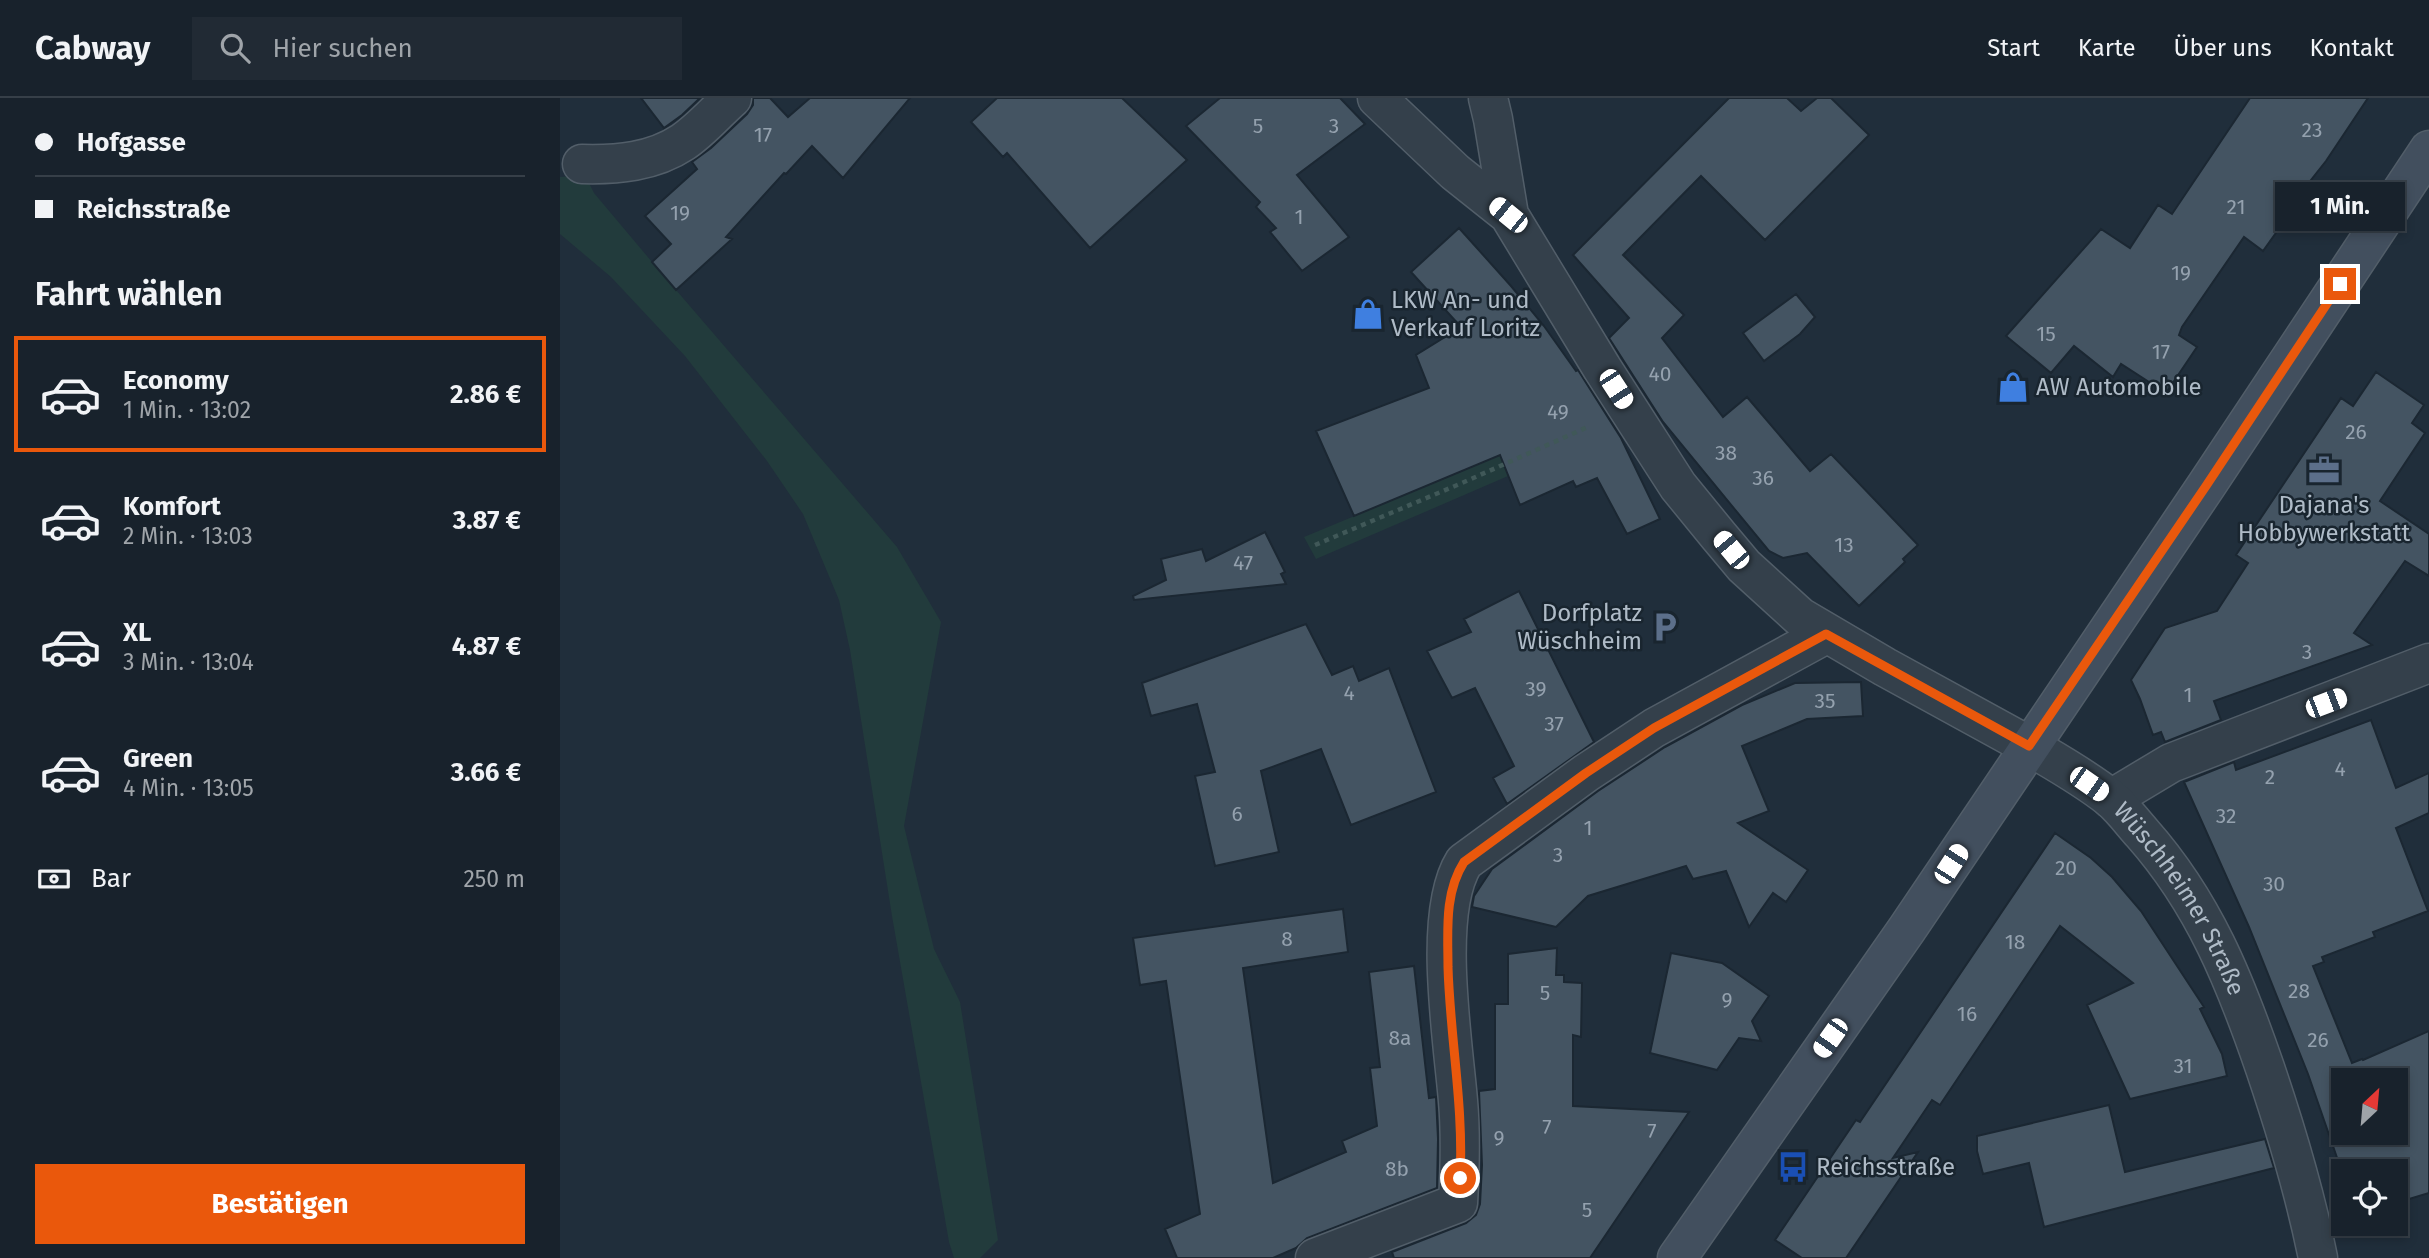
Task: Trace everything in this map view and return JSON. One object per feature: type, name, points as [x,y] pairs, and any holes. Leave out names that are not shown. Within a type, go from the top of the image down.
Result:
[{"type":"main road","points":[[1677,1258],[1907,929],[2429,150]]},
{"type":"street","points":[[582,164],[606,165],[649,159],[683,142],[732,98]]},
{"type":"street","points":[[1377,98],[1455,172],[1508,215]]},
{"type":"street","name":"Wüschheimer Straße","points":[[1488,98],[1508,215],[1678,486],[1744,566],[1800,617],[1826,634],[2029,746],[2111,799],[2150,842],[2183,886],[2209,927],[2251,1027],[2293,1154],[2318,1258]]},
{"type":"street","points":[[1315,1258],[1458,1203],[1461,1154],[1450,1013],[1447,920],[1458,872],[1464,862],[1586,773],[1654,728],[1826,634]]},
{"type":"street","points":[[2111,799],[2172,763],[2429,663]]},
{"type":"path","points":[[1315,545],[1629,410]]},
{"type":"green space","points":[[585,175],[594,193],[897,547],[941,622],[904,826],[934,949],[960,1002],[998,1240],[980,1258],[954,1258],[949,1242],[892,916],[850,650],[839,600],[803,514],[767,461],[685,356],[611,277],[560,234],[560,177]]},
{"type":"green space","points":[[1600,410],[1580,445],[1316,559],[1304,537],[1475,466]]},
{"type":"building","points":[[641,98],[700,98],[664,128]]},
{"type":"building","points":[[753,98],[770,98],[788,117],[810,98],[910,98],[843,178],[812,146],[726,237],[732,239],[676,290],[652,262],[671,244],[645,216],[697,169],[692,162],[747,114],[753,105]]},
{"type":"building","points":[[997,98],[1122,98],[1187,160],[1090,248],[1007,153],[1003,157],[971,122]]},
{"type":"building","points":[[1220,98],[1340,98],[1365,124],[1297,175],[1349,237],[1302,271],[1270,232],[1276,228],[1256,207],[1260,202],[1186,126]]},
{"type":"building","points":[[1729,98],[1787,98],[1801,111],[1817,98],[1831,98],[1869,135],[1765,240],[1701,176],[1623,255],[1684,315],[1662,338],[1723,417],[1747,397],[1810,471],[1831,454],[1918,545],[1903,559],[1905,562],[1859,606],[1807,553],[1783,558],[1769,551],[1663,422],[1609,338],[1629,318],[1573,255]]},
{"type":"building","points":[[2250,98],[2368,98],[2326,161],[2285,213],[2288,216],[2263,251],[2244,237],[2182,327],[2179,335],[2197,347],[2166,393],[2121,364],[2113,377],[2074,346],[2051,373],[2006,336],[2101,229],[2130,248],[2158,205],[2172,214]]},
{"type":"building","points":[[1459,228],[1511,286],[1576,371],[1578,370],[1621,438],[1660,519],[1627,534],[1597,478],[1576,487],[1573,481],[1520,505],[1500,455],[1354,516],[1316,431],[1429,388],[1416,355],[1461,327],[1411,272]]},
{"type":"building","points":[[1796,294],[1815,317],[1800,334],[1764,361],[1743,333]]},
{"type":"building","points":[[2376,372],[2424,405],[2412,423],[2425,433],[2380,501],[2429,534],[2429,576],[2405,561],[2354,633],[2372,645],[2214,701],[2221,720],[2165,742],[2161,732],[2153,735],[2131,680],[2165,628],[2217,611],[2248,563],[2236,555],[2341,398],[2353,406]]},
{"type":"building","points":[[1265,532],[1285,572],[1281,574],[1286,584],[1134,600],[1133,596],[1166,580],[1161,559],[1202,549],[1206,561]]},
{"type":"building","points":[[1519,591],[1594,742],[1507,804],[1493,778],[1514,766],[1475,688],[1452,698],[1427,651],[1471,632],[1464,619]]},
{"type":"building","points":[[1306,624],[1332,675],[1353,666],[1359,681],[1389,668],[1436,792],[1351,825],[1321,749],[1261,771],[1279,852],[1215,866],[1195,776],[1215,772],[1197,704],[1151,716],[1142,683]]},
{"type":"building","points":[[1861,682],[1863,716],[1807,719],[1742,746],[1769,811],[1738,823],[1808,870],[1786,902],[1773,893],[1749,927],[1726,871],[1693,879],[1686,866],[1588,896],[1556,927],[1472,907],[1474,896],[1492,869],[1598,791],[1665,747],[1742,705],[1795,683]]},
{"type":"building","points":[[2371,720],[2396,788],[2429,773],[2429,813],[2396,828],[2428,911],[2373,932],[2375,937],[2322,957],[2324,962],[2313,966],[2352,1063],[2429,1031],[2429,1193],[2408,1199],[2408,1159],[2337,1159],[2333,1145],[2408,1145],[2408,1068],[2331,1068],[2331,1140],[2308,1074],[2249,927],[2184,782],[2234,762],[2236,770]]},
{"type":"building","points":[[2055,833],[2091,858],[2112,877],[2141,911],[2204,1007],[2200,1009],[2222,1054],[2227,1076],[2130,1099],[2087,1005],[2133,983],[2060,926],[1940,1105],[1932,1100],[1893,1158],[1918,1152],[1846,1258],[1802,1258],[1775,1240],[1856,1120],[1860,1122]]},
{"type":"building","points":[[1343,909],[1348,952],[1243,968],[1273,1183],[1346,1152],[1342,1141],[1377,1126],[1370,1068],[1380,1067],[1369,972],[1414,966],[1429,1098],[1436,1097],[1437,1188],[1307,1238],[1296,1248],[1273,1258],[1177,1258],[1165,1229],[1200,1214],[1166,981],[1140,985],[1133,938]]},
{"type":"building","points":[[1557,948],[1556,975],[1564,975],[1564,982],[1582,983],[1581,1037],[1573,1035],[1573,1106],[1689,1112],[1590,1258],[1394,1258],[1392,1252],[1466,1223],[1476,1215],[1480,1204],[1482,1165],[1479,1091],[1495,1089],[1495,1004],[1508,1004],[1508,954]]},
{"type":"building","points":[[1671,953],[1722,963],[1769,996],[1752,1021],[1761,1041],[1739,1038],[1717,1070],[1650,1053]]},
{"type":"building","points":[[2109,1105],[2125,1172],[2265,1139],[2274,1168],[2044,1227],[2029,1163],[1983,1174],[1977,1151],[1977,1136]]},
{"type":"place","name":"LKW An- und Verkauf Loritz","points":[[1368,314]]},
{"type":"place","name":"AW Automobile","points":[[2013,387]]},
{"type":"place","name":"Dajana's Hobbywerkstatt","points":[[2324,470]]},
{"type":"place","name":"Dorfplatz Wüschheim","points":[[1665,627]]},
{"type":"place","name":"Reichsstraße","points":[[1793,1167]]},
{"type":"route","points":[[1460,1178],[1461,1154],[1450,1013],[1447,920],[1458,872],[1464,862],[1586,773],[1654,728],[1826,634],[2029,746],[2340,284]]}]
